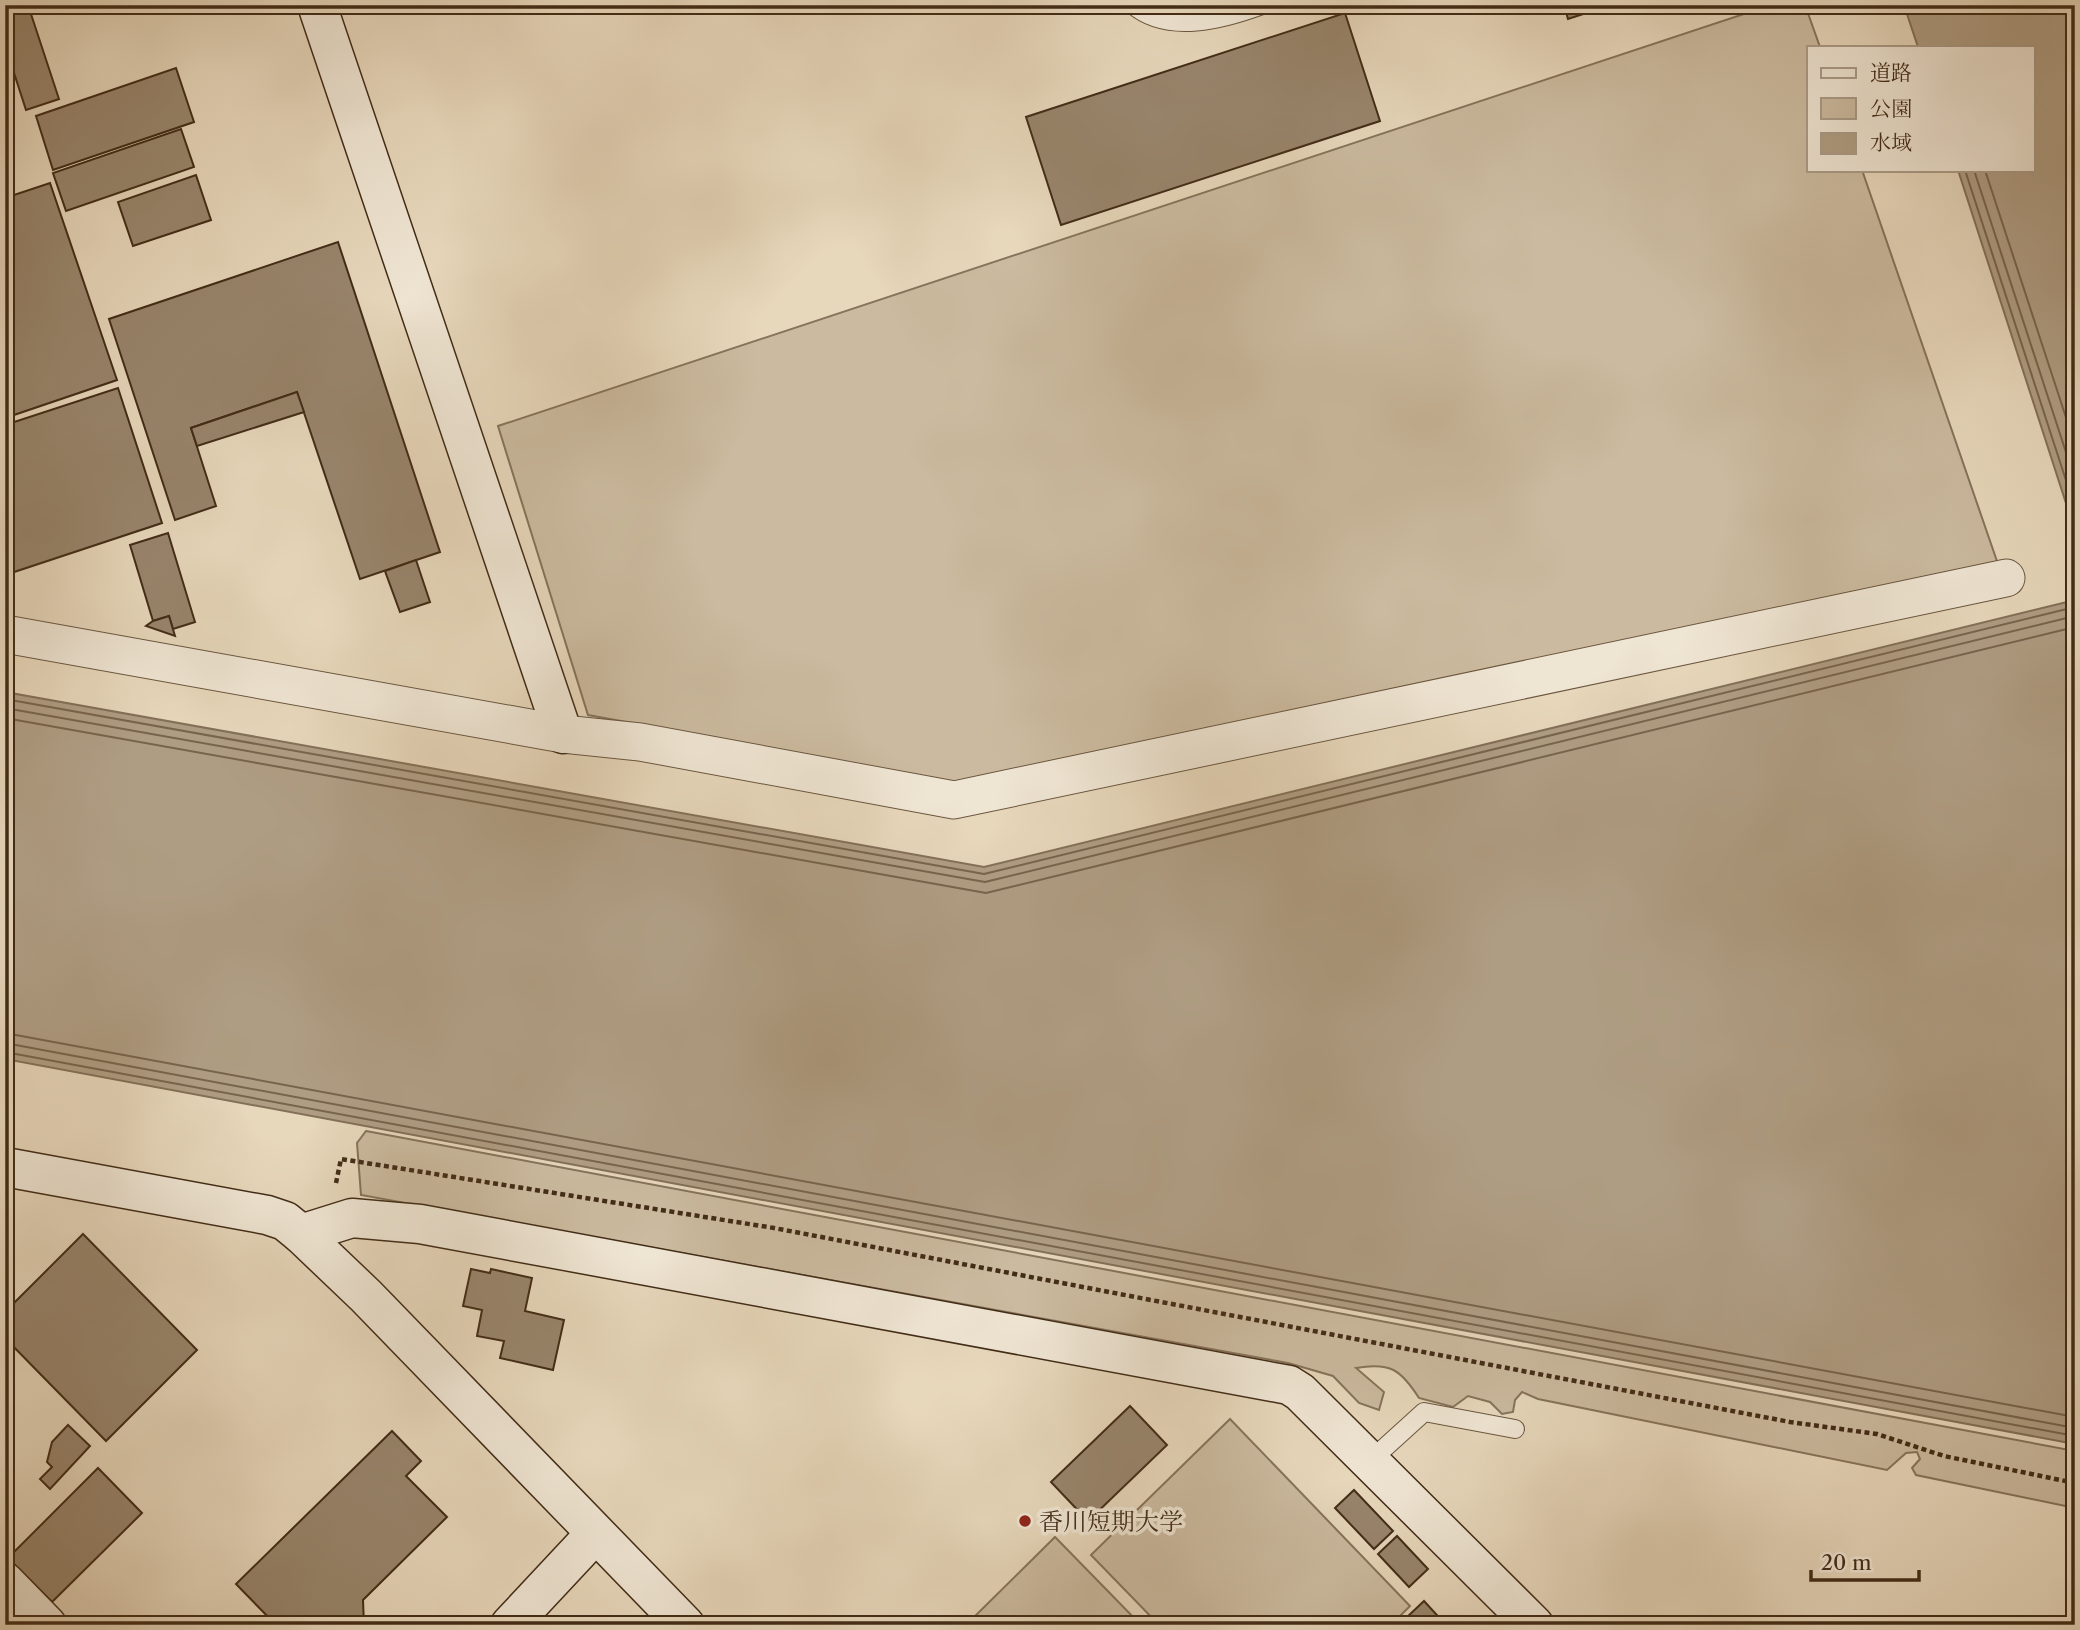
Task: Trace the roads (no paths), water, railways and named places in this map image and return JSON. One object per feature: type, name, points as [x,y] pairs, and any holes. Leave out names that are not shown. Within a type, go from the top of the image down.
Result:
[{"type":"street","points":[[317,5],[563,734]]},
{"type":"street","points":[[5,634],[563,734],[640,741],[954,800],[2006,578]]},
{"type":"street","points":[[5,1167],[267,1215],[285,1222],[366,1296],[685,1625]]},
{"type":"street","points":[[301,1234],[352,1218],[420,1224],[1273,1380],[1300,1392],[1534,1625]]},
{"type":"street","points":[[510,1625],[595,1534]]},
{"type":"street","points":[[5,1582],[47,1625]]},
{"type":"lane","points":[[1133,5],[1140,11],[1180,22],[1214,19],[1262,5]]},
{"type":"lane","points":[[1370,1461],[1424,1412],[1515,1429]]},
{"type":"water","points":[[1904,5],[2075,5],[2075,531],[1959,172],[2035,172],[2035,46],[1918,46]]},
{"type":"water","points":[[2075,600],[2075,1444],[5,1059],[5,692],[984,867]]},
{"type":"place","name":"香川短期大学","points":[[1025,1521]]}]
